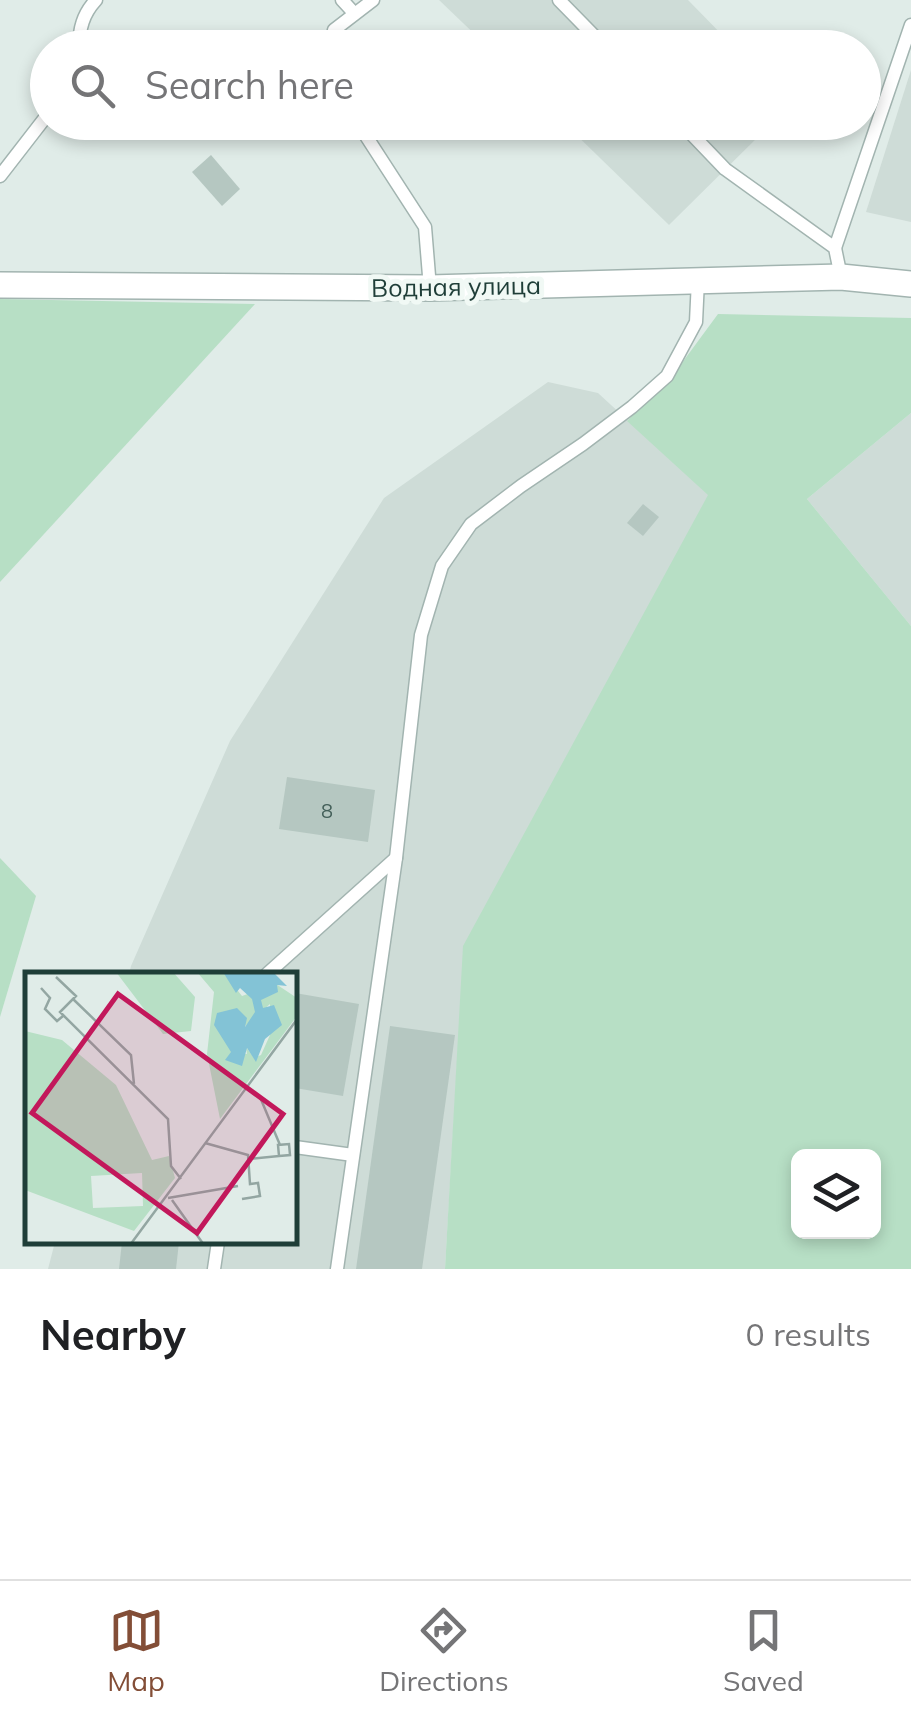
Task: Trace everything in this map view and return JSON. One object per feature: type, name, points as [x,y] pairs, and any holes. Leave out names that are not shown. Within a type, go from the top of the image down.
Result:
[{"type":"street","name":"Водная улица","points":[[0,285],[430,288],[842,278],[911,284]]},
{"type":"lane","points":[[79,30],[96,0]]},
{"type":"lane","points":[[342,0],[354,13]]},
{"type":"lane","points":[[334,30],[373,0]]},
{"type":"lane","points":[[559,0],[588,30]]},
{"type":"lane","points":[[881,113],[911,25]]},
{"type":"lane","points":[[0,176],[30,137]]},
{"type":"lane","points":[[369,140],[425,227],[430,288]]},
{"type":"lane","points":[[697,140],[725,169],[835,248]]},
{"type":"lane","points":[[842,278],[835,248],[872,140]]},
{"type":"lane","points":[[337,1269],[396,858],[421,635],[442,566],[471,524],[632,408],[667,376],[696,322],[698,280]]},
{"type":"lane","points":[[269,972],[396,858]]},
{"type":"lane","points":[[298,1146],[353,1155]]},
{"type":"lane","points":[[214,1269],[218,1244]]},
{"type":"shaded area","points":[[439,0],[688,0],[717,30],[470,30]]},
{"type":"shaded area","points":[[911,70],[911,222],[866,212]]},
{"type":"shaded area","points":[[582,140],[755,140],[669,225]]},
{"type":"shaded area","points":[[548,382],[598,393],[709,495],[464,946],[445,1269],[48,1269],[54,1244],[298,1244],[298,972],[130,972],[230,741],[384,498]]},
{"type":"shaded area","points":[[911,413],[911,626],[807,499]]},
{"type":"green space","points":[[0,299],[255,304],[0,582]]},
{"type":"green space","points":[[718,314],[911,318],[911,413],[807,499],[911,626],[911,1269],[445,1269],[463,946],[708,495],[627,421],[676,371]]},
{"type":"green space","points":[[0,858],[36,896],[0,1017]]},
{"type":"building","points":[[211,155],[240,189],[222,206],[192,172]]},
{"type":"building","points":[[643,504],[659,517],[643,536],[627,523]]},
{"type":"building","points":[[287,777],[375,790],[368,842],[279,829]]},
{"type":"building","points":[[298,994],[359,1004],[343,1096],[298,1088]]},
{"type":"building","points":[[390,1026],[455,1035],[422,1269],[356,1269]]},
{"type":"building","points":[[122,1244],[179,1244],[176,1269],[119,1269]]}]
